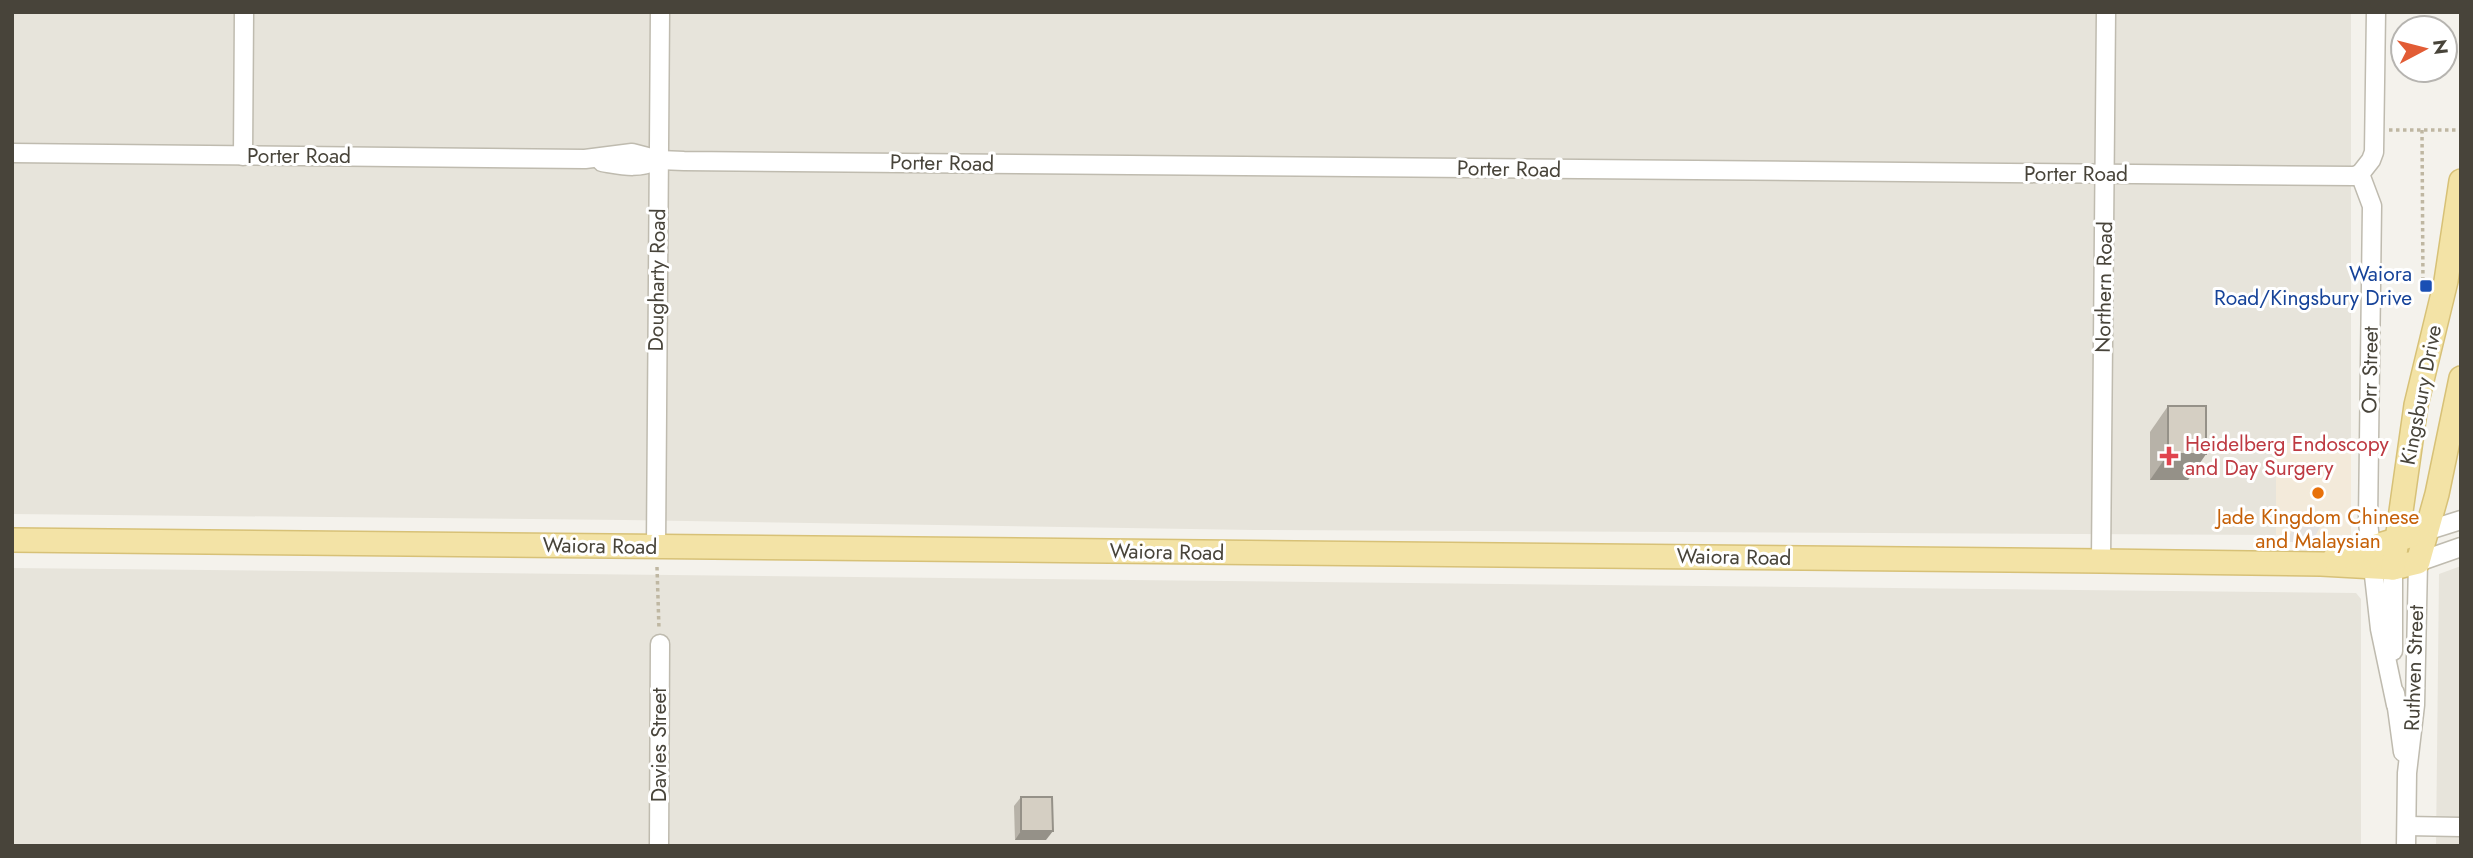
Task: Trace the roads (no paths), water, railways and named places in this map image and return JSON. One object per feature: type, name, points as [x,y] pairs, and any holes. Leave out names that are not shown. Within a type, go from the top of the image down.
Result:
[{"type":"main road","name":"Kingsbury Drive","points":[[2379,561],[2397,540],[2416,405],[2446,281],[2461,181]]},
{"type":"main road","name":"Kingsbury Drive","points":[[2418,562],[2437,494],[2461,378]]},
{"type":"main road","points":[[2397,540],[2426,531]]},
{"type":"main road","name":"Waiora Road","points":[[12,540],[2321,564],[2418,562]]},
{"type":"street","points":[[243,156],[244,12]]},
{"type":"street","name":"Dougharty Road","points":[[656,547],[660,12]]},
{"type":"street","name":"Northern Road","points":[[2101,561],[2106,12]]},
{"type":"street","points":[[2360,174],[2374,152],[2376,12]]},
{"type":"street","name":"Porter Road","points":[[12,153],[585,159],[632,167],[642,167],[659,160],[2360,174]]},
{"type":"street","name":"Orr Street","points":[[2360,174],[2372,206],[2368,522],[2379,561]]},
{"type":"street","points":[[2426,531],[2461,520]]},
{"type":"street","name":"Waiora Road","points":[[2418,562],[2461,547]]},
{"type":"street","name":"Ruthven Street","points":[[2379,561],[2392,598],[2396,705],[2407,773]]},
{"type":"street","name":"Ruthven Street","points":[[2406,846],[2407,773],[2415,705],[2418,562]]},
{"type":"street","name":"Davies Street","points":[[659,846],[660,644]]},
{"type":"street","points":[[2407,826],[2461,827]]},
{"type":"place","name":"Waiora Road/Kingsbury Drive","points":[[2426,286]]},
{"type":"place","name":"Heidelberg Endoscopy and Day Surgery","points":[[2169,456]]},
{"type":"place","name":"Jade Kingdom Chinese and Malaysian","points":[[2318,493]]}]
